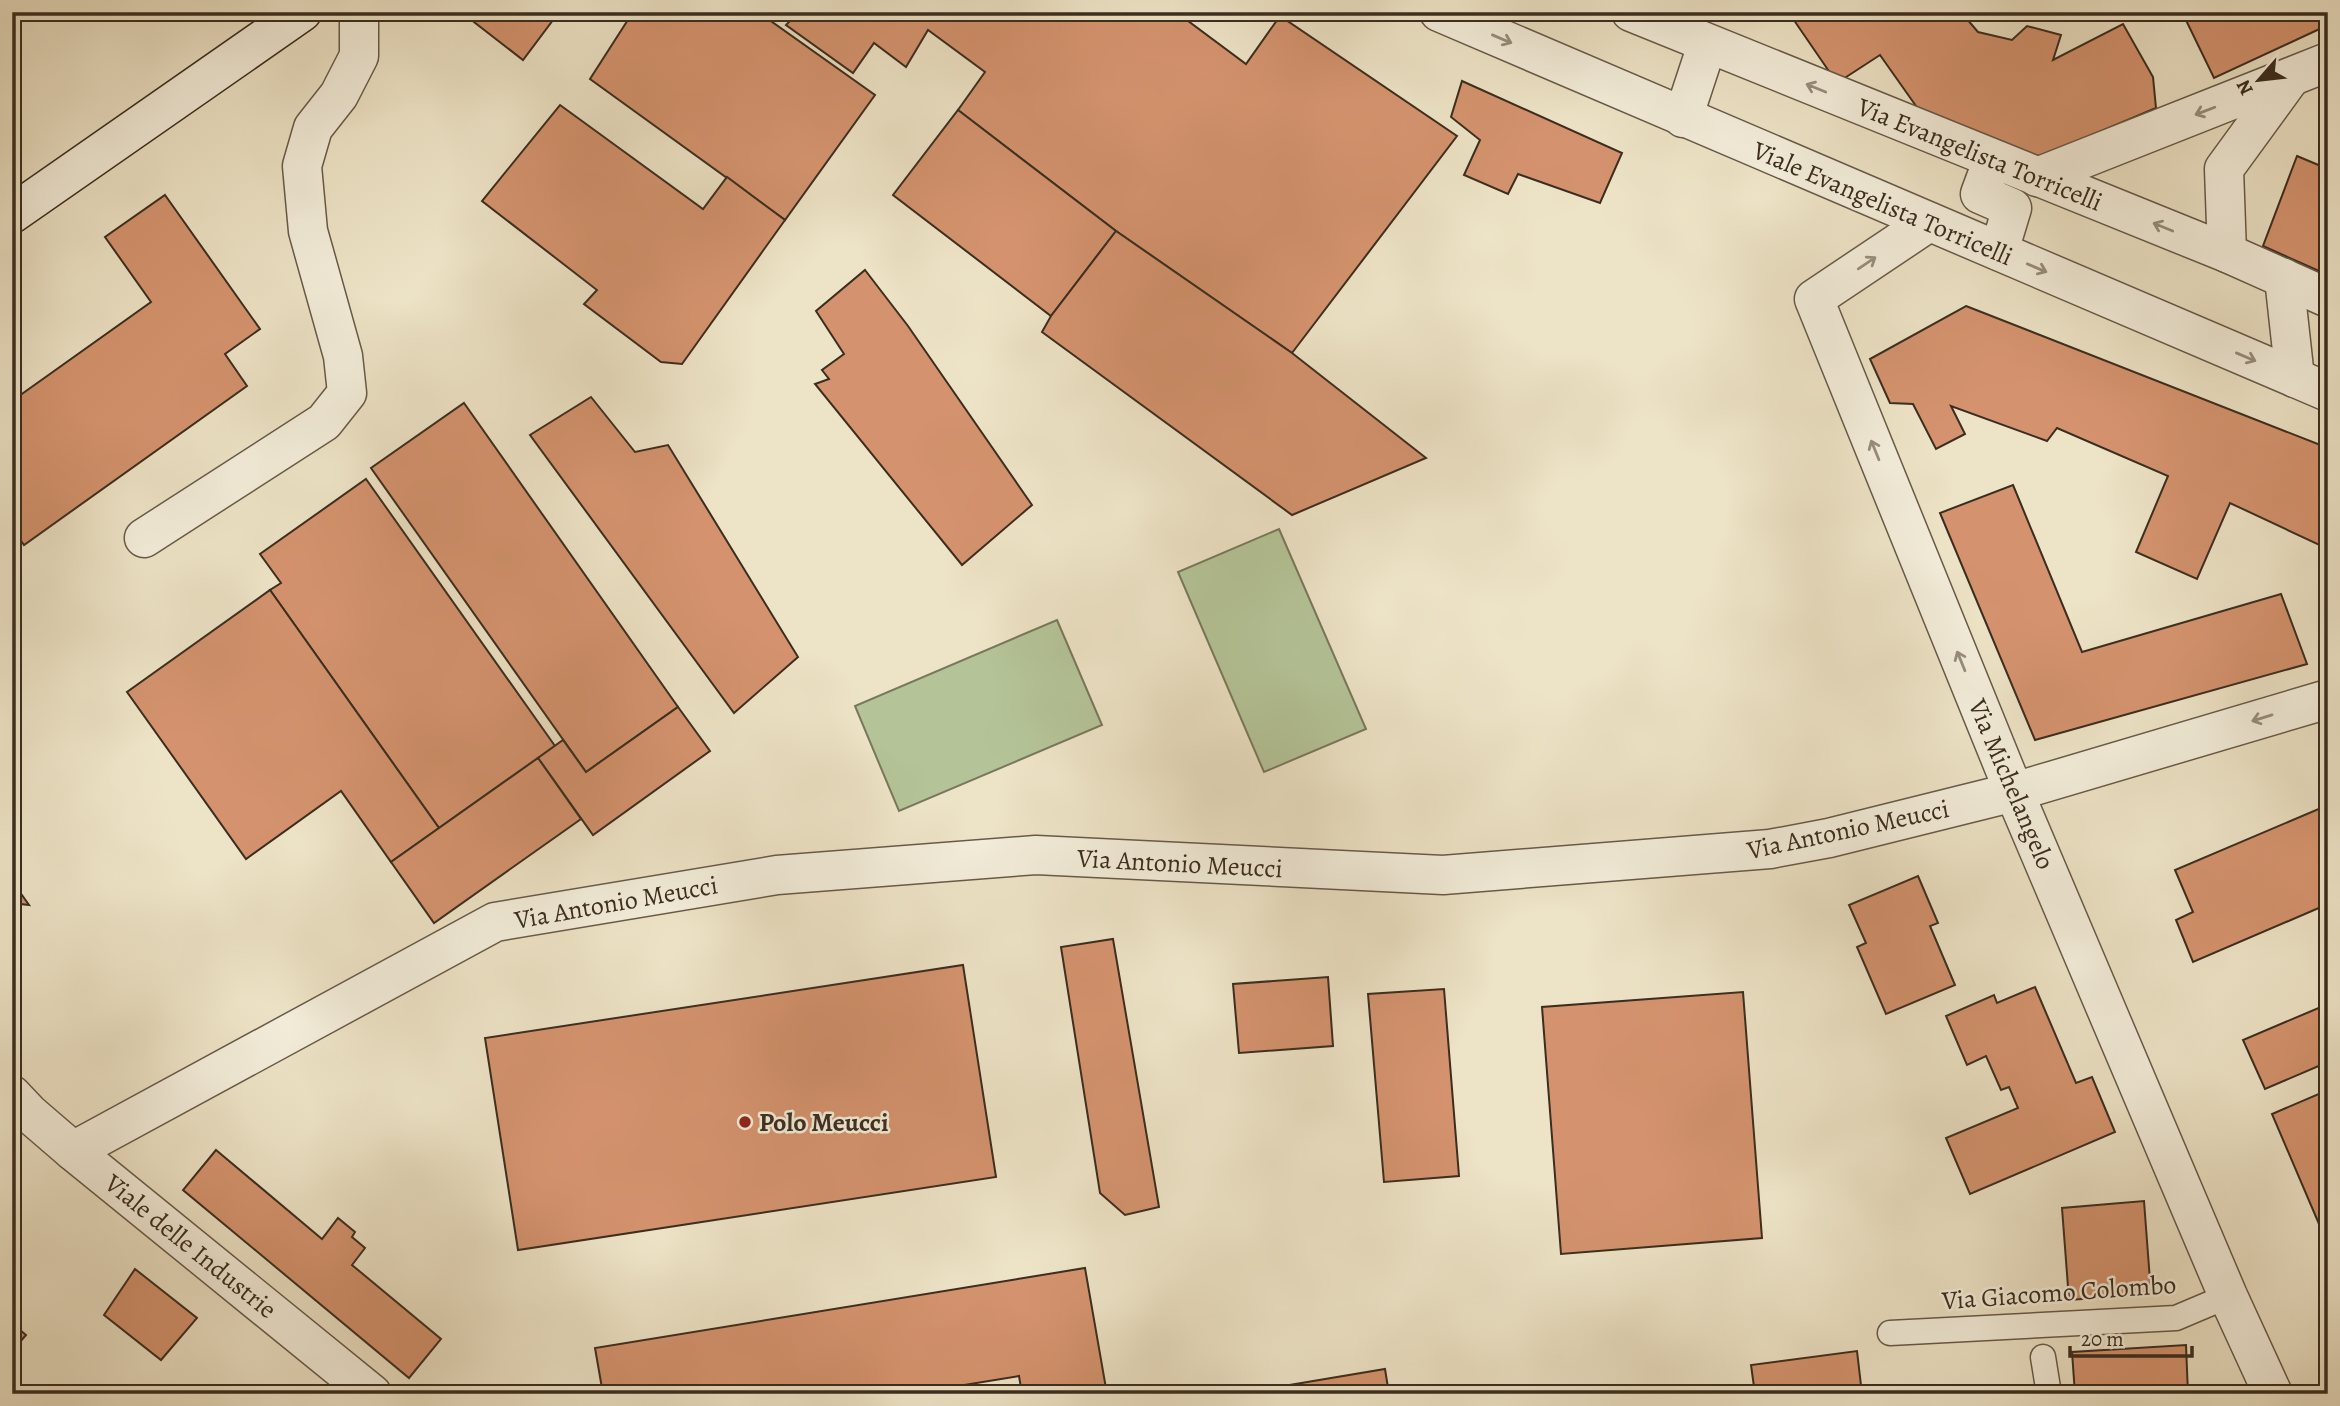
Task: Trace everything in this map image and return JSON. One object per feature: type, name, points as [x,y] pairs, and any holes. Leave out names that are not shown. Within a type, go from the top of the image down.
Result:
[{"type":"street","points":[[12,214],[302,12]]},
{"type":"street","points":[[144,538],[324,422],[347,393],[343,356],[308,231],[302,166],[313,128],[339,95],[359,56],[359,12]]},
{"type":"street","name":"Viale Evangelista Torricelli","points":[[1440,12],[2311,385]]},
{"type":"street","name":"Via Evangelista Torricelli","points":[[1631,12],[1692,29],[1993,159],[2227,253],[2328,298]]},
{"type":"street","points":[[1683,118],[1692,29]]},
{"type":"street","points":[[2037,177],[2328,62]]},
{"type":"street","points":[[2227,253],[2224,169],[2291,77]]},
{"type":"street","points":[[1993,159],[1980,194],[2012,208],[1999,251]]},
{"type":"street","name":"Via Michelangelo","points":[[1929,222],[1814,299],[2014,792],[2228,1296],[2273,1394]]},
{"type":"street","points":[[2284,278],[2311,385]]},
{"type":"street","name":"Via Antonio Meucci","points":[[73,1151],[495,922],[777,874],[1036,855],[1443,874],[1770,849],[1829,838],[2014,792],[2328,699]]},
{"type":"street","name":"Viale delle Industrie","points":[[18,1111],[73,1151],[372,1394]]},
{"type":"lane","name":"Via Giacomo Colombo","points":[[1890,1333],[2176,1318],[2228,1296]]},
{"type":"lane","points":[[2043,1357],[2049,1394]]},
{"type":"green space","points":[[1279,529],[1366,729],[1264,772],[1178,572]]},
{"type":"green space","points":[[1057,620],[1102,725],[899,811],[855,706]]},
{"type":"building","points":[[481,12],[559,12],[523,60],[474,22]]},
{"type":"building","points":[[633,12],[758,12],[875,95],[785,220],[590,79]]},
{"type":"building","points":[[798,12],[1176,12],[1246,64],[1280,16],[1457,136],[1292,353],[1116,231],[958,110],[985,72],[928,30],[906,67],[874,43],[853,73],[786,25]]},
{"type":"building","points":[[1961,12],[1978,32],[2012,40],[2027,26],[2061,35],[2053,60],[2123,24],[2153,77],[2156,108],[2040,157],[1928,123],[1880,55],[1837,83],[1789,13]]},
{"type":"building","points":[[2182,12],[2328,12],[2328,25],[2214,78]]},
{"type":"building","points":[[1462,81],[1622,153],[1600,203],[1518,174],[1508,194],[1464,175],[1480,140],[1451,117]]},
{"type":"building","points":[[560,105],[703,209],[727,177],[785,220],[682,364],[661,362],[584,304],[597,290],[482,201]]},
{"type":"building","points":[[958,110],[1116,231],[1051,316],[893,195]]},
{"type":"building","points":[[2297,156],[2328,169],[2328,275],[2263,246]]},
{"type":"building","points":[[165,195],[260,329],[225,354],[247,386],[24,545],[12,528],[12,401],[151,302],[105,237]]},
{"type":"building","points":[[1116,231],[1292,353],[1426,458],[1292,515],[1042,332],[1051,316]]},
{"type":"building","points":[[865,270],[908,326],[1032,505],[962,565],[815,384],[829,379],[822,370],[844,354],[816,311]]},
{"type":"building","points":[[1966,306],[2328,448],[2328,549],[2230,503],[2197,579],[2136,552],[2168,476],[2057,428],[2047,441],[1951,406],[1965,434],[1936,449],[1913,404],[1890,403],[1870,359]]},
{"type":"building","points":[[591,397],[635,452],[668,445],[798,657],[734,713],[530,435]]},
{"type":"building","points":[[464,403],[678,707],[586,772],[371,468]]},
{"type":"building","points":[[366,479],[555,746],[439,828],[270,590],[281,583],[260,554]]},
{"type":"building","points":[[2013,485],[2082,652],[2281,594],[2307,664],[2035,740],[1940,513]]},
{"type":"building","points":[[270,590],[439,828],[391,862],[341,791],[246,859],[127,692]]},
{"type":"building","points":[[678,707],[710,751],[593,835],[538,758],[563,740],[586,772]]},
{"type":"building","points":[[538,758],[581,819],[434,923],[391,862]]},
{"type":"building","points":[[2328,805],[2328,904],[2193,962],[2176,920],[2193,912],[2175,870]]},
{"type":"building","points":[[1918,876],[1938,923],[1930,926],[1955,985],[1886,1014],[1857,947],[1866,943],[1849,905]]},
{"type":"building","points":[[12,881],[29,905],[12,903]]},
{"type":"building","points":[[1113,939],[1159,1207],[1125,1215],[1100,1193],[1061,947]]},
{"type":"building","points":[[963,965],[996,1177],[518,1250],[485,1038]]},
{"type":"building","points":[[1328,977],[1333,1046],[1239,1053],[1233,984]]},
{"type":"building","points":[[2035,987],[2076,1083],[2092,1077],[2115,1132],[1970,1194],[1946,1138],[2018,1108],[2009,1087],[2001,1090],[1986,1056],[1967,1065],[1946,1016],[1994,995],[1997,1003]]},
{"type":"building","points":[[1444,989],[1459,1176],[1384,1182],[1368,994]]},
{"type":"building","points":[[1743,992],[1762,1238],[1561,1254],[1542,1007]]},
{"type":"building","points":[[2328,1004],[2328,1062],[2265,1089],[2243,1040]]},
{"type":"building","points":[[2328,1090],[2328,1245],[2272,1114]]},
{"type":"building","points":[[216,1150],[322,1239],[338,1218],[355,1232],[352,1237],[365,1248],[352,1265],[441,1339],[409,1378],[183,1190]]},
{"type":"building","points":[[2144,1201],[2151,1294],[2069,1300],[2062,1208]]},
{"type":"building","points":[[1085,1268],[1107,1394],[1022,1394],[1019,1376],[909,1394],[603,1394],[595,1348]]},
{"type":"building","points":[[135,1269],[197,1318],[161,1360],[104,1315]]},
{"type":"building","points":[[12,1323],[26,1335],[12,1351]]},
{"type":"building","points":[[2186,1345],[2188,1394],[2075,1394],[2072,1352]]},
{"type":"building","points":[[1857,1351],[1862,1394],[1755,1394],[1751,1365]]},
{"type":"building","points":[[1385,1369],[1389,1394],[1236,1394]]},
{"type":"place","name":"Polo Meucci","points":[[745,1122]]}]
